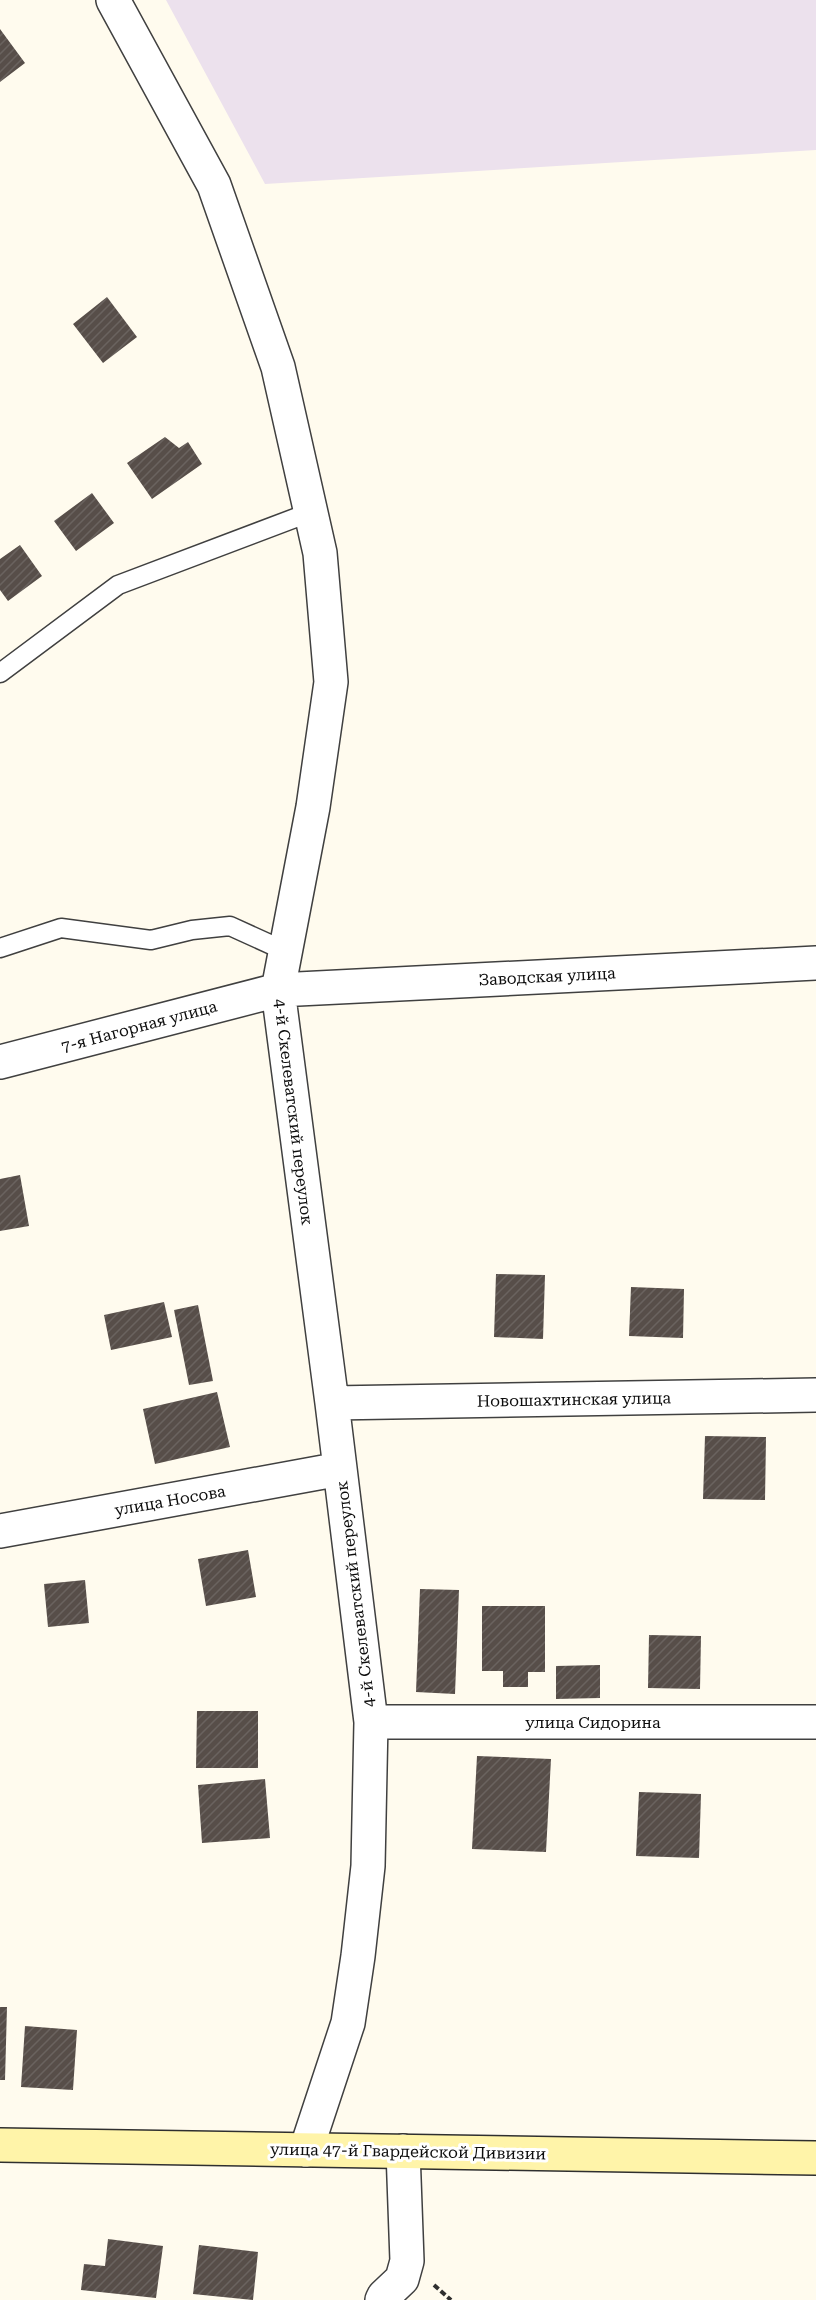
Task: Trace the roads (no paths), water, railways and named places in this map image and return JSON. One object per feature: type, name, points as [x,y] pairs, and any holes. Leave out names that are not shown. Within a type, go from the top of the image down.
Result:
[{"type":"main road","name":"улица 47-й Гвардейской Дивизии","points":[[0,2145],[816,2158]]},
{"type":"street","name":"4-й Скелеватский переулок","points":[[113,0],[214,185],[278,367],[320,553],[331,682],[313,807],[278,990],[371,1722],[368,1866],[348,2023],[306,2150]]},
{"type":"street","name":"Заводская улица","points":[[278,990],[816,963]]},
{"type":"street","name":"7-я Нагорная улица","points":[[0,1062],[278,990]]},
{"type":"street","name":"Новошахтинская улица","points":[[332,1403],[816,1395]]},
{"type":"street","name":"улица Носова","points":[[0,1531],[340,1469]]},
{"type":"street","name":"улица Сидорина","points":[[371,1722],[816,1722]]},
{"type":"street","points":[[382,2300],[402,2279],[407,2261],[403,2151]]},
{"type":"lane","points":[[0,673],[118,585],[311,512]]},
{"type":"lane","points":[[0,948],[61,928],[151,940],[192,930],[230,926],[285,951]]}]
